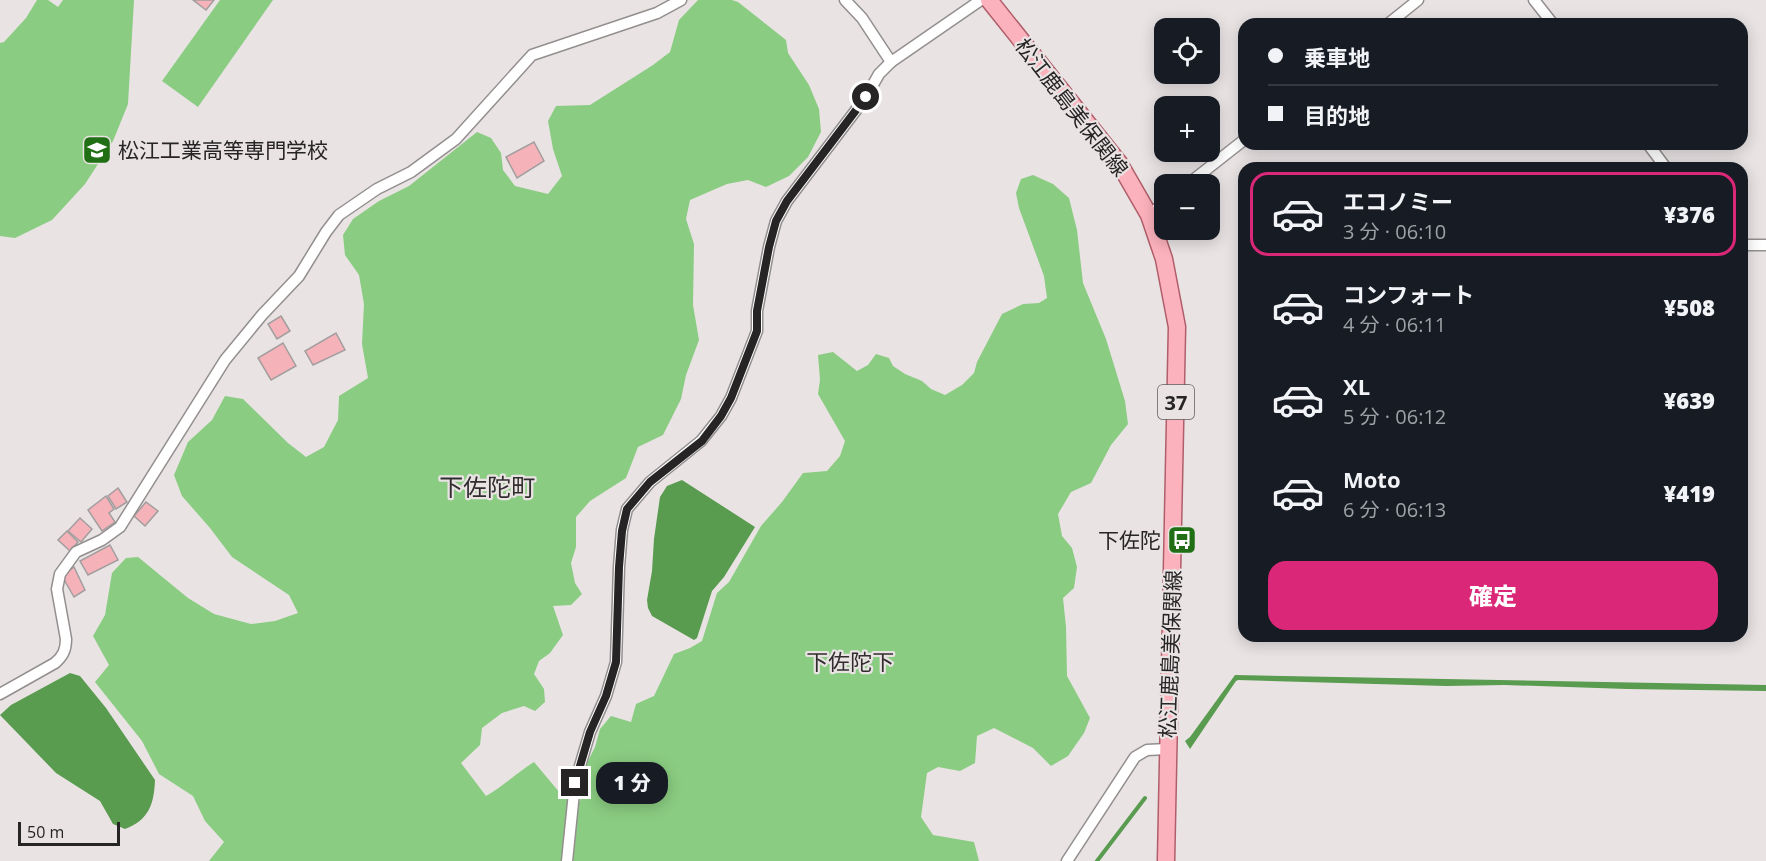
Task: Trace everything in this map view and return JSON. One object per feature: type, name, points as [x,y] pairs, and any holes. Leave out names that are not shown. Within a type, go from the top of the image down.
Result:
[{"type":"main road","name":"松江鹿島美保関線","points":[[989,0],[1119,163],[1149,215],[1164,259],[1177,327],[1166,861]]},
{"type":"street","points":[[0,694],[55,663],[62,656],[66,647],[66,639],[57,589],[60,574],[76,552],[102,540],[120,527],[225,360],[262,315],[299,276],[339,215],[377,189],[411,171],[456,139],[532,55],[657,13],[681,0]]},
{"type":"street","points":[[845,0],[862,18],[891,62]]},
{"type":"street","points":[[567,861],[575,783],[590,732],[606,696],[616,662],[619,567],[622,531],[627,509],[650,482],[702,441],[731,398],[757,331],[757,311],[769,247],[776,221],[787,201],[866,97],[879,74],[891,62],[981,0]]},
{"type":"street","points":[[1396,18],[1418,0]]},
{"type":"street","points":[[1534,0],[1548,18]]},
{"type":"street","points":[[1201,174],[1238,145]]},
{"type":"street","points":[[1149,215],[1154,211]]},
{"type":"street","points":[[1748,245],[1766,246]]},
{"type":"street","points":[[1067,861],[1135,757],[1147,750],[1167,749]]},
{"type":"shaded area","points":[[37,0],[48,0],[58,7],[63,0],[134,0],[128,104],[113,141],[85,184],[52,220],[15,238],[0,236],[0,43],[4,42],[26,18]]},
{"type":"shaded area","points":[[220,0],[273,0],[198,107],[162,81]]},
{"type":"shaded area","points":[[698,0],[738,2],[786,40],[788,53],[809,85],[819,109],[821,132],[808,157],[789,176],[766,187],[748,180],[727,184],[690,200],[686,219],[694,244],[693,305],[699,340],[686,375],[681,399],[663,435],[638,447],[626,478],[590,501],[576,517],[576,547],[571,563],[575,583],[582,594],[571,605],[553,606],[563,635],[550,653],[539,661],[534,674],[544,689],[545,702],[535,711],[524,706],[502,713],[482,728],[480,745],[461,763],[486,796],[534,762],[560,793],[580,801],[585,786],[586,765],[595,747],[600,729],[611,716],[631,722],[636,704],[654,696],[674,654],[702,641],[717,593],[729,582],[761,526],[803,473],[827,471],[840,456],[845,441],[818,394],[820,380],[818,355],[833,352],[857,371],[868,365],[876,354],[889,358],[893,366],[905,374],[945,395],[962,385],[974,373],[977,362],[1002,314],[1023,304],[1039,303],[1047,298],[1044,276],[1019,208],[1016,193],[1021,179],[1033,175],[1053,184],[1069,198],[1077,230],[1083,283],[1106,339],[1125,401],[1128,424],[1111,445],[1091,483],[1071,492],[1058,514],[1062,536],[1072,548],[1077,567],[1074,588],[1063,598],[1067,676],[1090,718],[1084,733],[1068,756],[1051,766],[1033,748],[994,728],[977,736],[975,763],[960,771],[938,767],[927,773],[921,817],[933,835],[974,842],[979,861],[209,861],[224,842],[205,821],[193,796],[159,774],[142,741],[95,682],[109,665],[93,636],[105,615],[112,573],[126,558],[138,557],[188,598],[214,614],[251,624],[275,621],[298,613],[289,595],[232,557],[182,496],[174,475],[188,442],[212,420],[225,396],[243,399],[288,443],[306,457],[324,447],[338,420],[339,396],[368,378],[362,344],[364,304],[359,275],[345,255],[343,235],[353,219],[379,201],[409,186],[477,132],[491,138],[501,153],[503,170],[515,186],[548,194],[562,176],[553,149],[548,121],[556,106],[590,105],[653,65],[670,52],[679,20]]},
{"type":"shaded area","points":[[682,480],[755,527],[724,577],[712,591],[697,638],[694,640],[652,616],[647,600],[660,497],[667,486]]},
{"type":"shaded area","points":[[70,673],[80,676],[106,708],[155,780],[149,810],[140,821],[125,829],[113,824],[100,801],[56,773],[0,715],[11,705]]},
{"type":"shaded area","points":[[1235,675],[1766,685],[1766,691],[1238,680],[1190,749],[1185,741]]},
{"type":"building","points":[[193,0],[214,0],[206,10]]},
{"type":"building","points":[[534,142],[544,161],[517,178],[506,157]]},
{"type":"building","points":[[281,316],[290,331],[277,339],[268,324]]},
{"type":"building","points":[[336,333],[345,350],[313,365],[305,351]]},
{"type":"building","points":[[283,343],[296,366],[271,380],[258,358]]},
{"type":"building","points":[[118,488],[127,502],[116,509],[108,496]]},
{"type":"building","points":[[106,496],[114,509],[109,513],[115,522],[102,531],[88,510]]},
{"type":"building","points":[[146,502],[158,511],[145,526],[134,516]]},
{"type":"building","points":[[80,518],[92,529],[81,542],[68,531]]},
{"type":"building","points":[[67,531],[78,542],[70,551],[58,540]]},
{"type":"building","points":[[110,545],[118,560],[88,575],[80,561]]},
{"type":"building","points":[[74,567],[85,590],[74,597],[62,576]]},
{"type":"waterway","points":[[1097,861],[1145,798]]},
{"type":"place","name":"松江工業高等専門学校","points":[[97,150]]},
{"type":"place","name":"下佐陀","points":[[1182,540]]},
{"type":"district","name":"下佐陀町","points":[[487,486]]},
{"type":"district","name":"下佐陀下","points":[[850,661]]},
{"type":"route","points":[[575,783],[590,732],[606,696],[616,662],[619,567],[622,531],[627,509],[650,482],[702,441],[721,416],[731,398],[757,331],[757,311],[776,221],[787,201],[866,97]]}]
